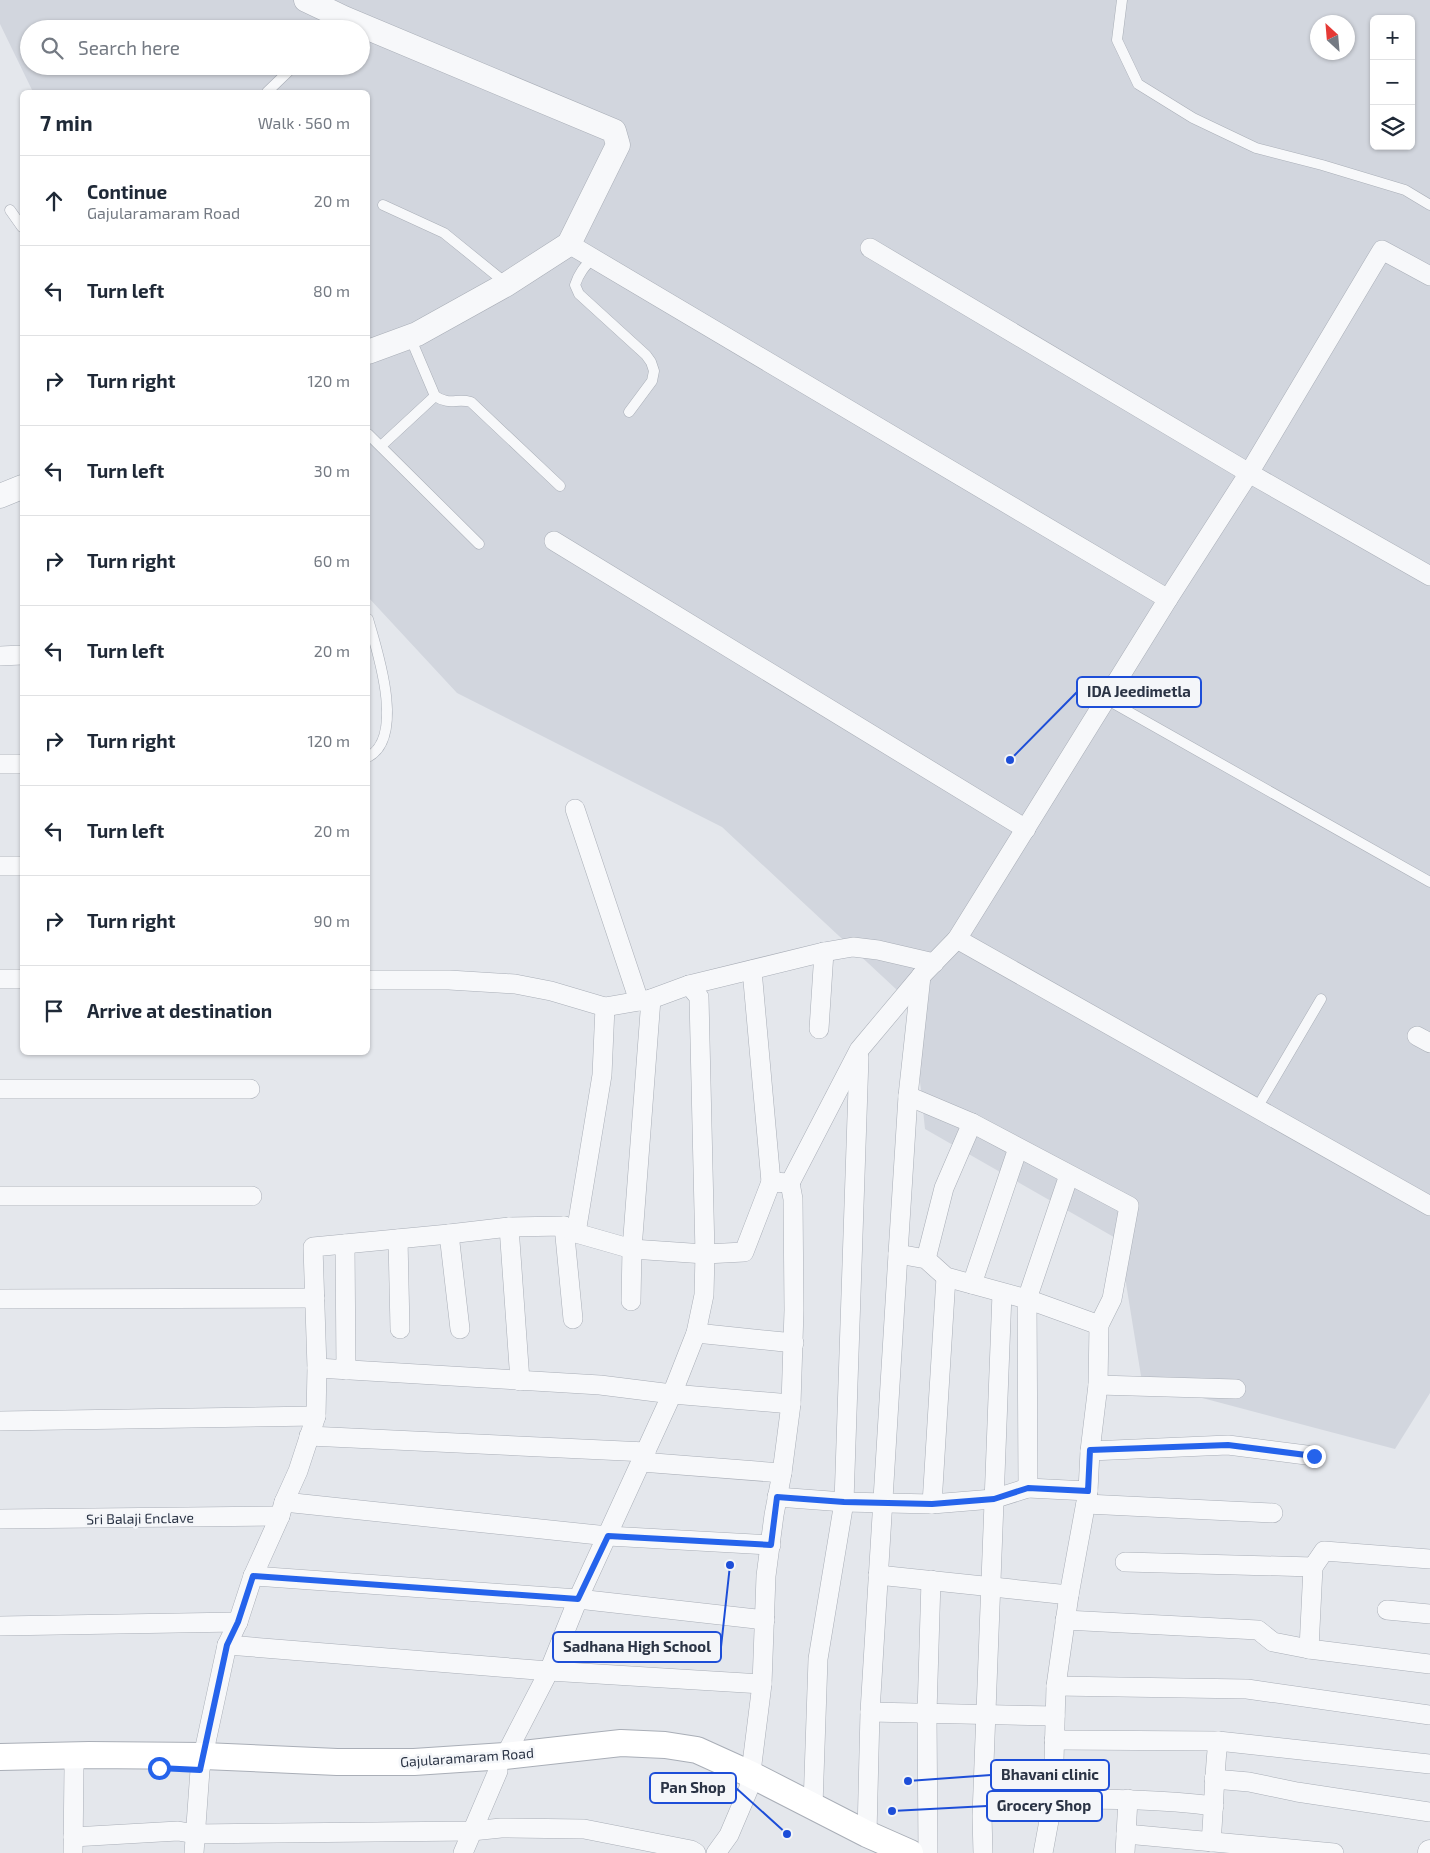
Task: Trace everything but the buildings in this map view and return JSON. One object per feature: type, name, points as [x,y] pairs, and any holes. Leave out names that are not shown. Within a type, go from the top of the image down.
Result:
[{"type":"main road","name":"Gajularamaram Road","points":[[0,1769],[202,1763],[405,1762],[501,1764],[622,1743],[665,1745],[697,1750],[750,1781],[873,1843],[910,1853]]},
{"type":"main road","name":"Gajularamaram Road","points":[[0,1757],[89,1755],[202,1763]]},
{"type":"main road","name":"Gajularamaram Road","points":[[750,1781],[813,1806],[873,1843]]},
{"type":"street","points":[[306,0],[341,20]]},
{"type":"street","points":[[370,32],[614,131],[618,145],[569,244],[507,284],[410,337],[370,351]]},
{"type":"street","points":[[569,244],[1168,599]]},
{"type":"street","points":[[870,248],[1249,473],[1430,576]]},
{"type":"street","points":[[194,1853],[202,1763],[227,1645],[238,1622],[253,1576],[298,1471],[316,1416],[313,1247],[509,1227],[570,1229],[632,1249],[705,1254],[744,1252],[780,1182],[859,1050],[928,969],[957,939],[1168,599],[1249,473],[1382,250],[1430,276]]},
{"type":"street","points":[[0,496],[20,488]]},
{"type":"street","points":[[554,541],[1026,829]]},
{"type":"street","points":[[0,656],[20,655]]},
{"type":"street","points":[[0,764],[20,764]]},
{"type":"street","points":[[575,809],[645,1000],[631,1301]]},
{"type":"street","points":[[0,866],[20,866]]},
{"type":"street","points":[[957,939],[1430,1206]]},
{"type":"street","points":[[370,980],[449,980],[515,984],[551,990],[605,1007],[645,1000],[689,985],[824,952],[853,947],[878,950],[928,969]]},
{"type":"street","points":[[819,1029],[824,952]]},
{"type":"street","points":[[873,1843],[870,1712],[882,1503],[908,1096],[928,969]]},
{"type":"street","points":[[716,1853],[729,1835],[750,1781],[762,1684],[766,1576],[791,1404],[794,1343],[793,1199],[780,1182],[752,970]]},
{"type":"street","points":[[0,979],[20,979]]},
{"type":"street","points":[[463,1853],[501,1764],[549,1671],[578,1599],[672,1394],[696,1333],[704,1295],[705,1254],[699,997],[689,985]]},
{"type":"street","points":[[573,1319],[570,1229],[602,1074],[605,1007]]},
{"type":"street","points":[[813,1806],[818,1659],[844,1502],[859,1050]]},
{"type":"street","points":[[0,1089],[250,1089]]},
{"type":"street","points":[[908,1096],[972,1124],[1129,1206],[1112,1299],[1099,1325],[1098,1385],[1090,1450],[1087,1498],[1069,1595],[1056,1686],[1052,1799],[1043,1853]]},
{"type":"street","points":[[926,1259],[944,1188],[972,1124]]},
{"type":"street","points":[[972,1284],[1018,1148]]},
{"type":"street","points":[[1028,1488],[1027,1299],[1069,1175]]},
{"type":"street","points":[[0,1196],[252,1196]]},
{"type":"street","points":[[509,1227],[520,1381]]},
{"type":"street","points":[[449,1234],[460,1329]]},
{"type":"street","points":[[398,1239],[400,1329]]},
{"type":"street","points":[[345,1244],[346,1370]]},
{"type":"street","points":[[898,1254],[926,1259],[946,1277],[1027,1299],[1099,1325]]},
{"type":"street","points":[[932,1504],[946,1277]]},
{"type":"street","points":[[983,1853],[982,1816],[1002,1293]]},
{"type":"street","points":[[0,1299],[315,1298]]},
{"type":"street","points":[[696,1333],[794,1343]]},
{"type":"street","points":[[316,1368],[600,1385],[672,1394],[791,1404]]},
{"type":"street","points":[[1098,1385],[1236,1389]]},
{"type":"street","points":[[0,1421],[316,1416]]},
{"type":"street","points":[[310,1436],[644,1457],[782,1473]]},
{"type":"street","points":[[1090,1450],[1228,1445],[1314,1456]]},
{"type":"street","points":[[777,1497],[844,1502],[932,1504],[994,1499],[1028,1488],[1087,1498],[1273,1513]]},
{"type":"street","name":"Sri Balaji Enclave","points":[[0,1519],[282,1509],[608,1536],[771,1545]]},
{"type":"street","points":[[1309,1649],[1314,1567],[1324,1551],[1430,1559]]},
{"type":"street","points":[[1125,1562],[1314,1567]]},
{"type":"street","points":[[878,1575],[1069,1595]]},
{"type":"street","points":[[253,1576],[578,1599],[764,1620]]},
{"type":"street","points":[[928,1853],[927,1713],[931,1580]]},
{"type":"street","points":[[1387,1610],[1430,1614]]},
{"type":"street","points":[[1065,1620],[1258,1630],[1273,1642],[1309,1649],[1430,1664]]},
{"type":"street","points":[[0,1626],[238,1622]]},
{"type":"street","points":[[227,1645],[549,1671],[762,1684]]},
{"type":"street","points":[[1056,1686],[1247,1689],[1430,1715]]},
{"type":"street","points":[[870,1712],[1055,1716]]},
{"type":"street","points":[[1054,1740],[1218,1741],[1430,1764]]},
{"type":"street","points":[[1211,1842],[1218,1741]]},
{"type":"street","points":[[74,1767],[73,1845],[178,1831],[195,1834],[472,1831],[501,1828],[584,1829],[691,1850],[696,1853]]},
{"type":"street","points":[[1214,1779],[1249,1782],[1297,1792],[1430,1812]]},
{"type":"street","points":[[1052,1799],[1128,1799],[1214,1806]]},
{"type":"street","points":[[1125,1853],[1128,1799]]},
{"type":"street","points":[[1126,1834],[1334,1853]]},
{"type":"lane","points":[[1122,0],[1117,40],[1138,84],[1193,118],[1256,148],[1406,190],[1430,206]]},
{"type":"lane","points":[[269,90],[285,75]]},
{"type":"lane","points":[[383,206],[444,233],[507,284]]},
{"type":"lane","points":[[10,210],[20,224]]},
{"type":"lane","points":[[593,258],[583,268],[578,277],[575,285],[579,294],[646,355],[654,371],[652,381],[629,412]]},
{"type":"lane","points":[[410,337],[435,396],[443,401],[454,402],[464,400],[471,402],[560,486]]},
{"type":"lane","points":[[380,446],[435,396]]},
{"type":"lane","points":[[370,436],[479,544]]},
{"type":"lane","points":[[370,626],[382,669],[387,709],[383,740],[370,756]]},
{"type":"lane","points":[[1106,699],[1430,882]]},
{"type":"lane","points":[[1256,1108],[1321,999]]},
{"type":"shaded area","points":[[0,0],[1430,0],[1430,1393],[1395,1449],[1142,1382],[1119,1240],[925,1129],[912,1004],[722,827],[457,693],[370,599],[370,90],[32,90],[25,75],[370,75],[370,20],[20,20],[20,65],[0,24]]},
{"type":"place","name":"IDA Jeedimetla","points":[[1010,760]]},
{"type":"place","name":"Sadhana High School","points":[[730,1565]]},
{"type":"place","name":"Bhavani clinic","points":[[908,1781]]},
{"type":"place","name":"Grocery Shop","points":[[892,1811]]},
{"type":"place","name":"Pan Shop","points":[[787,1834]]},
{"type":"route","points":[[159,1768],[200,1770],[227,1645],[238,1622],[253,1576],[578,1599],[608,1536],[771,1545],[777,1497],[844,1502],[932,1504],[994,1499],[1028,1488],[1088,1491],[1090,1450],[1228,1445],[1314,1456]]}]
